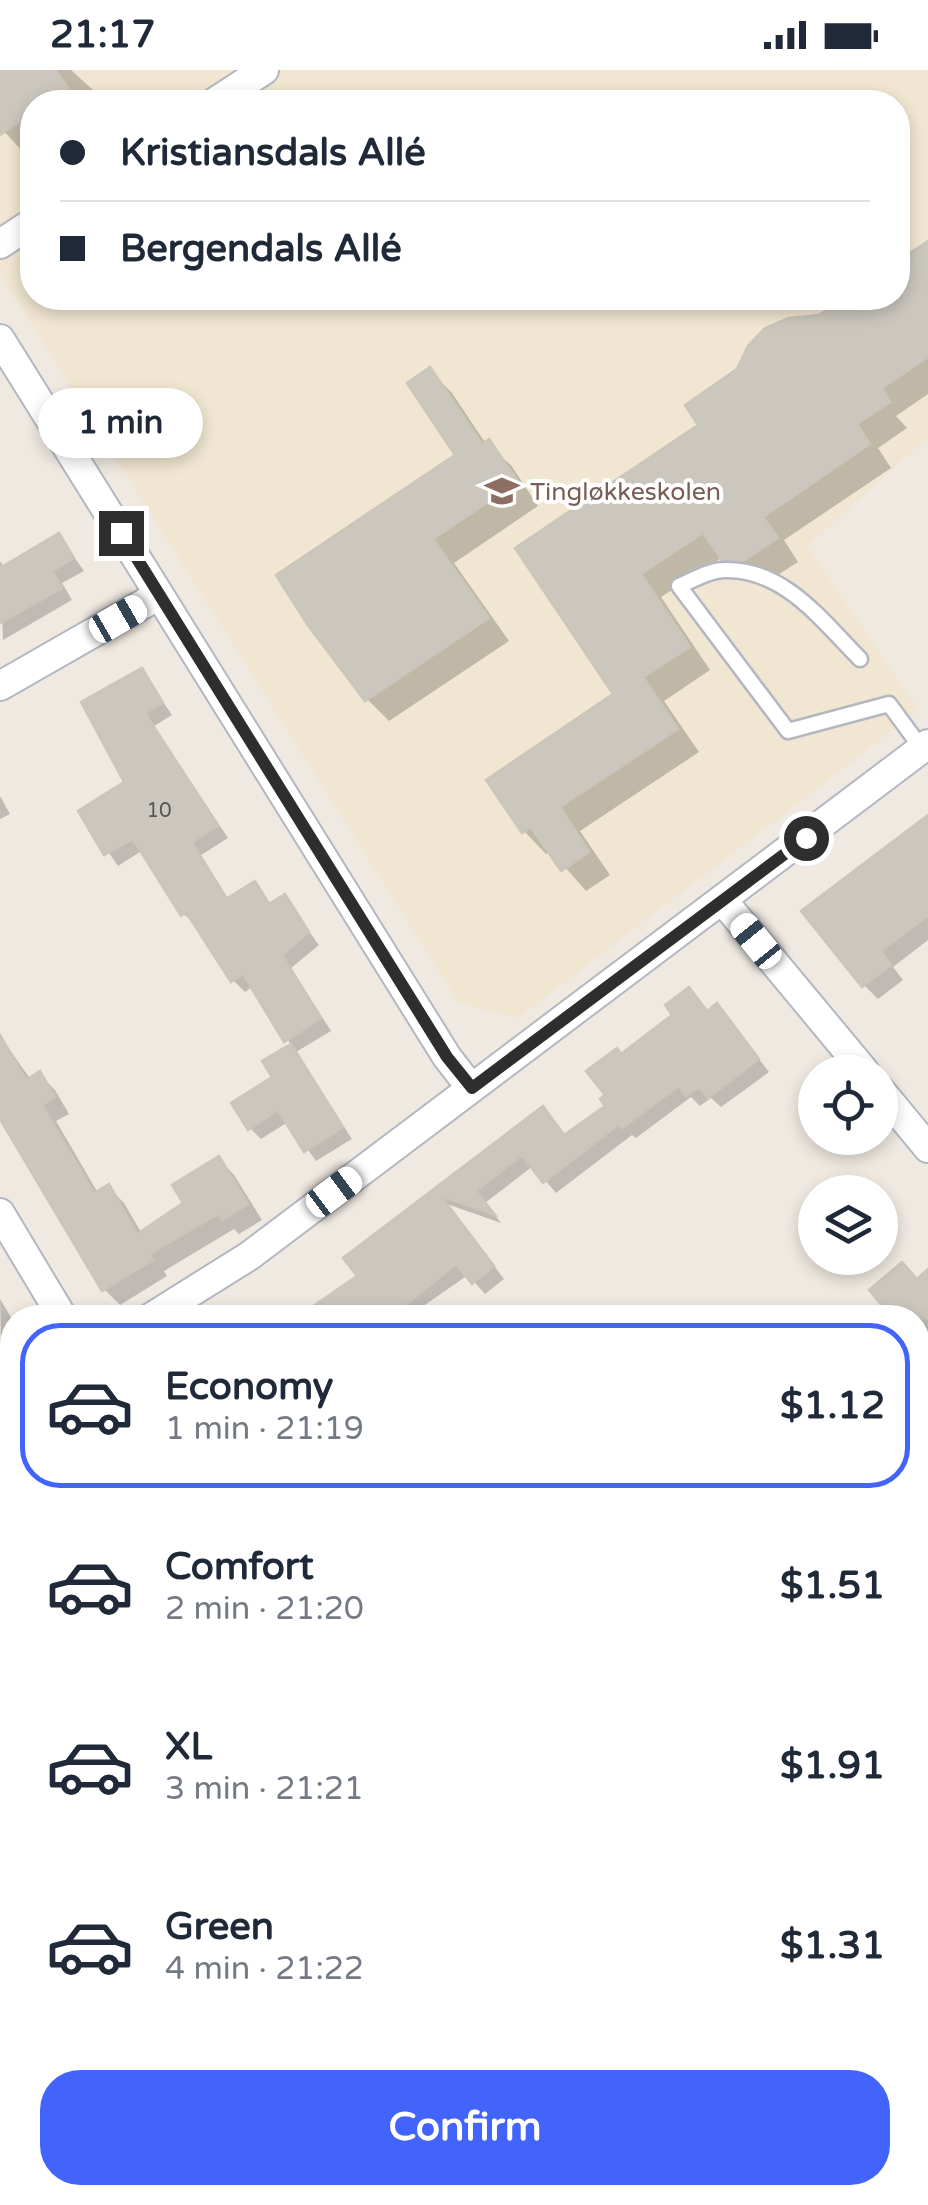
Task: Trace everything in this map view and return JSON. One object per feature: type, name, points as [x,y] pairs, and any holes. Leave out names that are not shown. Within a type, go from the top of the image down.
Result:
[{"type":"street","points":[[233,90],[264,70]]},
{"type":"street","points":[[0,340],[447,1057],[472,1088]]},
{"type":"street","points":[[0,686],[159,595]]},
{"type":"street","points":[[171,1305],[249,1256],[724,902],[925,746]]},
{"type":"street","points":[[724,902],[852,1055]]},
{"type":"street","points":[[898,1112],[928,1148]]},
{"type":"street","points":[[0,1213],[55,1305]]},
{"type":"lane","points":[[860,659],[798,596],[762,574],[721,570],[679,586],[788,730],[889,704],[925,746]]},
{"type":"shaded area","name":"Tingløkkeskolen","points":[[0,70],[928,70],[928,437],[807,546],[919,710],[518,1018],[459,1003],[23,310],[910,310],[910,90],[20,90],[20,306],[0,274]]},
{"type":"building","points":[[0,70],[55,70],[70,90],[20,90],[20,121],[0,135]]},
{"type":"building","points":[[928,241],[928,357],[882,388],[890,402],[857,424],[870,444],[763,517],[778,538],[743,561],[722,560],[703,533],[641,574],[690,647],[643,677],[678,729],[560,807],[589,852],[561,871],[531,827],[522,833],[486,780],[613,694],[515,548],[698,425],[685,405],[737,369],[748,346],[765,328],[826,310],[910,310],[910,253]]},
{"type":"building","points":[[430,367],[482,444],[489,439],[518,482],[433,539],[489,618],[365,701],[276,575],[455,455],[407,383]]},
{"type":"building","points":[[59,533],[74,558],[52,571],[62,588],[0,623],[0,568]]},
{"type":"building","points":[[142,668],[163,703],[145,713],[218,826],[192,842],[226,899],[255,881],[269,904],[285,894],[309,932],[282,955],[321,1018],[284,1042],[243,974],[231,982],[186,912],[181,916],[133,839],[104,855],[78,811],[124,782],[81,702]]},
{"type":"building","points":[[928,815],[928,916],[881,951],[891,965],[862,987],[801,911]]},
{"type":"building","points":[[689,987],[707,1011],[717,1003],[759,1059],[708,1098],[699,1087],[686,1096],[679,1086],[622,1128],[619,1124],[543,1183],[522,1155],[476,1191],[495,1215],[441,1196],[494,1266],[472,1284],[456,1264],[406,1305],[315,1305],[357,1276],[343,1258],[543,1106],[564,1135],[605,1106],[600,1099],[605,1095],[586,1071],[617,1048],[621,1054],[672,1015],[665,1005]]},
{"type":"building","points":[[0,1035],[26,1080],[40,1071],[55,1097],[42,1105],[94,1193],[109,1184],[137,1234],[183,1203],[172,1185],[219,1156],[248,1204],[222,1220],[218,1214],[150,1254],[153,1260],[102,1291],[0,1119]]},
{"type":"building","points":[[291,1044],[343,1127],[304,1152],[278,1110],[248,1130],[231,1103],[272,1077],[262,1061]]},
{"type":"building","points":[[902,1262],[917,1279],[928,1269],[928,1305],[881,1305],[869,1290],[887,1275],[898,1275]]},
{"type":"place","name":"Tingløkkeskolen","points":[[502,491]]},
{"type":"route","points":[[121,533],[447,1057],[472,1088],[806,838]]}]
